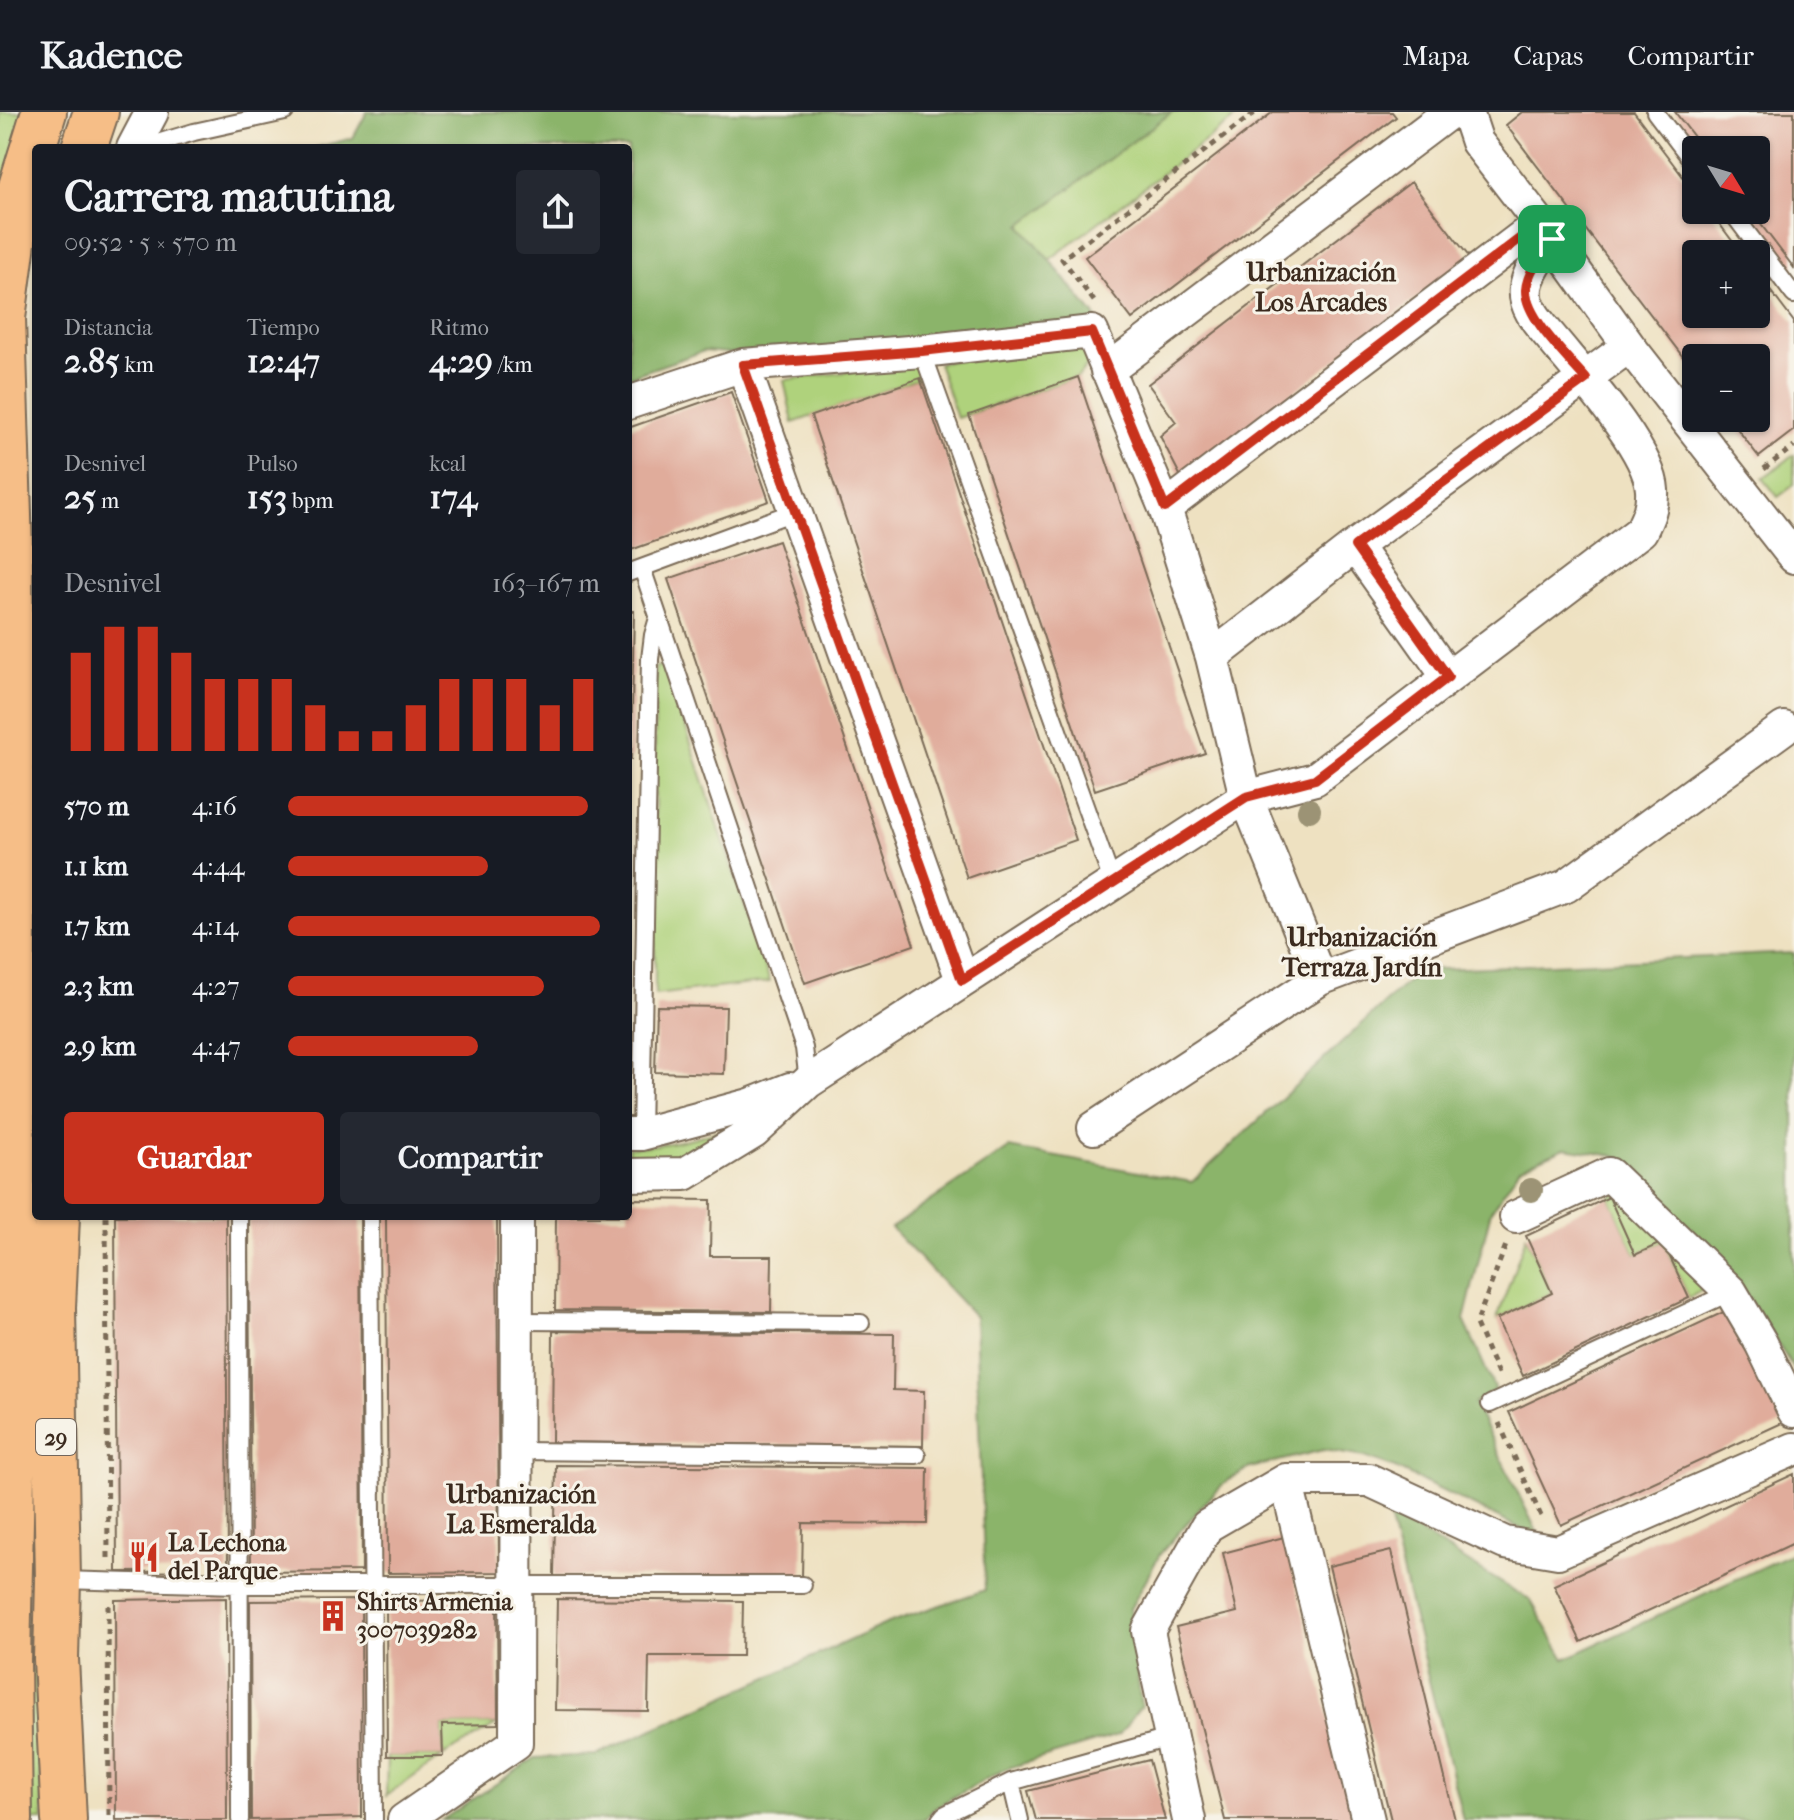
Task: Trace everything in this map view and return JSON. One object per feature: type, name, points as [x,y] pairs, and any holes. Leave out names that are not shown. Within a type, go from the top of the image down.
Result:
[{"type":"main road","name":"29","points":[[34,144],[44,112]]},
{"type":"main road","points":[[85,144],[96,112]]},
{"type":"main road","name":"29","points":[[10,1820],[6,1279],[18,1133],[3,318],[20,190],[32,151]]},
{"type":"main road","name":"29","points":[[57,1220],[53,1308],[58,1580],[56,1659],[64,1820]]},
{"type":"street","points":[[135,144],[152,112]]},
{"type":"street","points":[[1107,371],[1450,112]]},
{"type":"street","points":[[1467,112],[1477,142],[1629,346],[1794,557]]},
{"type":"street","points":[[1165,508],[1546,232]]},
{"type":"street","points":[[632,1175],[685,1174],[754,1132],[808,1082],[1246,797],[1315,779],[1641,531],[1651,511],[1652,488],[1646,462],[1586,379],[1529,309],[1526,289],[1546,232]]},
{"type":"street","points":[[632,402],[743,365],[922,351],[1092,332],[1165,508],[1212,657],[1246,797],[1320,979]]},
{"type":"street","points":[[1212,657],[1355,546],[1629,346]]},
{"type":"street","points":[[743,365],[962,980]]},
{"type":"street","points":[[1355,546],[1448,677]]},
{"type":"street","points":[[1094,1128],[1320,979],[1566,886],[1784,728]]},
{"type":"street","points":[[635,1134],[750,1105],[808,1082]]},
{"type":"street","points":[[1516,1217],[1609,1174],[1731,1292],[1761,1343],[1794,1411]]},
{"type":"street","points":[[404,1820],[516,1743],[517,1220]]},
{"type":"street","points":[[1189,1820],[1148,1631],[1207,1526],[1286,1480],[1369,1480],[1505,1543],[1558,1552],[1794,1449]]},
{"type":"street","points":[[1286,1480],[1368,1820]]},
{"type":"lane","points":[[154,144],[285,112]]},
{"type":"lane","points":[[1655,112],[1682,148]]},
{"type":"lane","points":[[1741,224],[1794,295]]},
{"type":"lane","points":[[922,351],[1113,884]]},
{"type":"lane","points":[[796,511],[635,570],[658,618],[804,1048],[808,1082]]},
{"type":"lane","points":[[635,1134],[650,659],[658,618]]},
{"type":"lane","points":[[239,1220],[237,1585],[240,1820]]},
{"type":"lane","points":[[370,1220],[370,1584],[374,1820]]},
{"type":"lane","points":[[1490,1404],[1731,1292]]},
{"type":"lane","points":[[516,1321],[861,1323]]},
{"type":"lane","points":[[516,1451],[917,1455]]},
{"type":"lane","points":[[58,1580],[108,1584],[237,1585],[803,1585]]},
{"type":"lane","points":[[940,1820],[944,1815],[1011,1782],[1169,1738]]},
{"type":"lane","points":[[1011,1782],[1020,1820]]},
{"type":"path","points":[[1062,259],[1256,112]]},
{"type":"path","points":[[1508,1397],[1476,1324],[1516,1217]]},
{"type":"path","points":[[106,1220],[109,1820]]},
{"type":"path","points":[[1490,1404],[1558,1552]]},
{"type":"green space","points":[[0,112],[24,112],[0,206]]},
{"type":"green space","points":[[367,112],[1172,112],[1021,225],[1103,326],[749,355],[704,351],[632,376],[632,144],[330,144],[353,138]]},
{"type":"green space","points":[[1172,112],[1243,112],[1049,260],[1020,225]]},
{"type":"green space","points":[[1087,339],[1096,355],[1078,377],[957,418],[938,363]]},
{"type":"green space","points":[[917,363],[920,378],[793,423],[784,380]]},
{"type":"green space","points":[[1794,455],[1794,485],[1778,497],[1763,478]]},
{"type":"green space","points":[[665,665],[770,982],[655,995],[655,667]]},
{"type":"green space","points":[[1794,953],[1794,1369],[1742,1289],[1621,1157],[1565,1148],[1520,1168],[1491,1211],[1464,1320],[1495,1390],[1474,1403],[1540,1538],[1395,1468],[1364,1457],[1323,1450],[1250,1468],[1228,1480],[1207,1500],[1160,1554],[1130,1609],[1141,1706],[1119,1735],[1005,1769],[935,1807],[925,1820],[442,1820],[535,1758],[596,1755],[888,1623],[985,1590],[975,1317],[891,1228],[1009,1148],[1192,1182],[1420,970]]},
{"type":"green space","points":[[746,1121],[684,1162],[632,1162],[632,1147],[658,1145]]},
{"type":"green space","points":[[1618,1192],[1712,1284],[1689,1298],[1663,1242],[1635,1255],[1609,1197]]},
{"type":"green space","points":[[1526,1236],[1552,1293],[1497,1319]]},
{"type":"green space","points":[[1388,1513],[1531,1601],[1565,1659],[1794,1552],[1794,1820],[1463,1820]]},
{"type":"green space","points":[[27,1670],[35,1670],[44,1820],[28,1820]]},
{"type":"green space","points":[[498,1724],[443,1756],[442,1725]]},
{"type":"green space","points":[[387,1756],[443,1756],[386,1796]]},
{"type":"building","points":[[1273,112],[1392,112],[1396,117],[1132,319],[1085,257]]},
{"type":"building","points":[[1522,112],[1634,112],[1682,175],[1682,224],[1720,224],[1732,240],[1682,240],[1682,328],[1770,328],[1770,290],[1794,322],[1794,430],[1759,457],[1740,432],[1770,432],[1770,344],[1682,344],[1682,356],[1506,125]]},
{"type":"building","points":[[1675,112],[1794,112],[1794,268],[1761,224],[1770,224],[1770,136],[1693,136]]},
{"type":"building","points":[[1411,182],[1470,258],[1181,477],[1160,436],[1176,422],[1148,384]]},
{"type":"building","points":[[1078,377],[1205,753],[1095,790],[969,415]]},
{"type":"building","points":[[920,378],[1076,840],[967,878],[811,416]]},
{"type":"building","points":[[731,392],[769,501],[632,550],[632,427]]},
{"type":"building","points":[[778,541],[914,945],[805,983],[668,579]]},
{"type":"building","points":[[632,611],[634,611],[632,710]]},
{"type":"building","points":[[657,1006],[726,1007],[724,1074],[655,1072]]},
{"type":"building","points":[[1609,1197],[1635,1255],[1663,1242],[1689,1298],[1523,1376],[1497,1319],[1552,1293],[1526,1236]]},
{"type":"building","points":[[632,1199],[711,1200],[710,1256],[772,1256],[771,1312],[555,1310],[556,1220],[632,1220]]},
{"type":"building","points":[[115,1220],[226,1220],[228,1571],[117,1572]]},
{"type":"building","points":[[249,1220],[360,1220],[362,1571],[251,1572]]},
{"type":"building","points":[[386,1220],[497,1220],[499,1572],[388,1573]]},
{"type":"building","points":[[1730,1309],[1782,1423],[1561,1525],[1509,1412]]},
{"type":"building","points":[[553,1331],[894,1334],[893,1390],[924,1391],[923,1446],[552,1442]]},
{"type":"building","points":[[556,1465],[928,1468],[927,1524],[803,1523],[802,1578],[554,1576]]},
{"type":"building","points":[[1794,1474],[1794,1543],[1581,1642],[1554,1585]]},
{"type":"building","points":[[1284,1537],[1354,1820],[1225,1820],[1176,1627],[1237,1612],[1223,1553]]},
{"type":"building","points":[[1391,1551],[1455,1820],[1391,1820],[1329,1566]]},
{"type":"building","points":[[226,1598],[227,1820],[116,1820],[115,1600]]},
{"type":"building","points":[[557,1599],[743,1601],[742,1656],[649,1656],[648,1711],[555,1710]]},
{"type":"building","points":[[361,1600],[362,1817],[251,1820],[250,1601]]},
{"type":"building","points":[[497,1600],[498,1724],[442,1725],[443,1756],[387,1756],[386,1601]]},
{"type":"building","points":[[1149,1760],[1165,1820],[1036,1820],[1028,1791]]},
{"type":"place","name":"La Lechona del Parque","points":[[144,1557]]},
{"type":"place","name":"Shirts Armenia 3007039282","points":[[333,1616]]},
{"type":"district","name":"Urbanización Los Arcades","points":[[1321,287]]},
{"type":"district","name":"Urbanización Terraza Jardín","points":[[1362,952]]},
{"type":"district","name":"Urbanización La Esmeralda","points":[[521,1509]]},
{"type":"route","points":[[1539,224],[1552,239],[1537,261],[1526,289],[1529,309],[1586,379],[1355,546],[1448,677],[1315,779],[1246,797],[962,980],[743,365],[922,351],[1092,332],[1165,508],[1539,224]]}]
